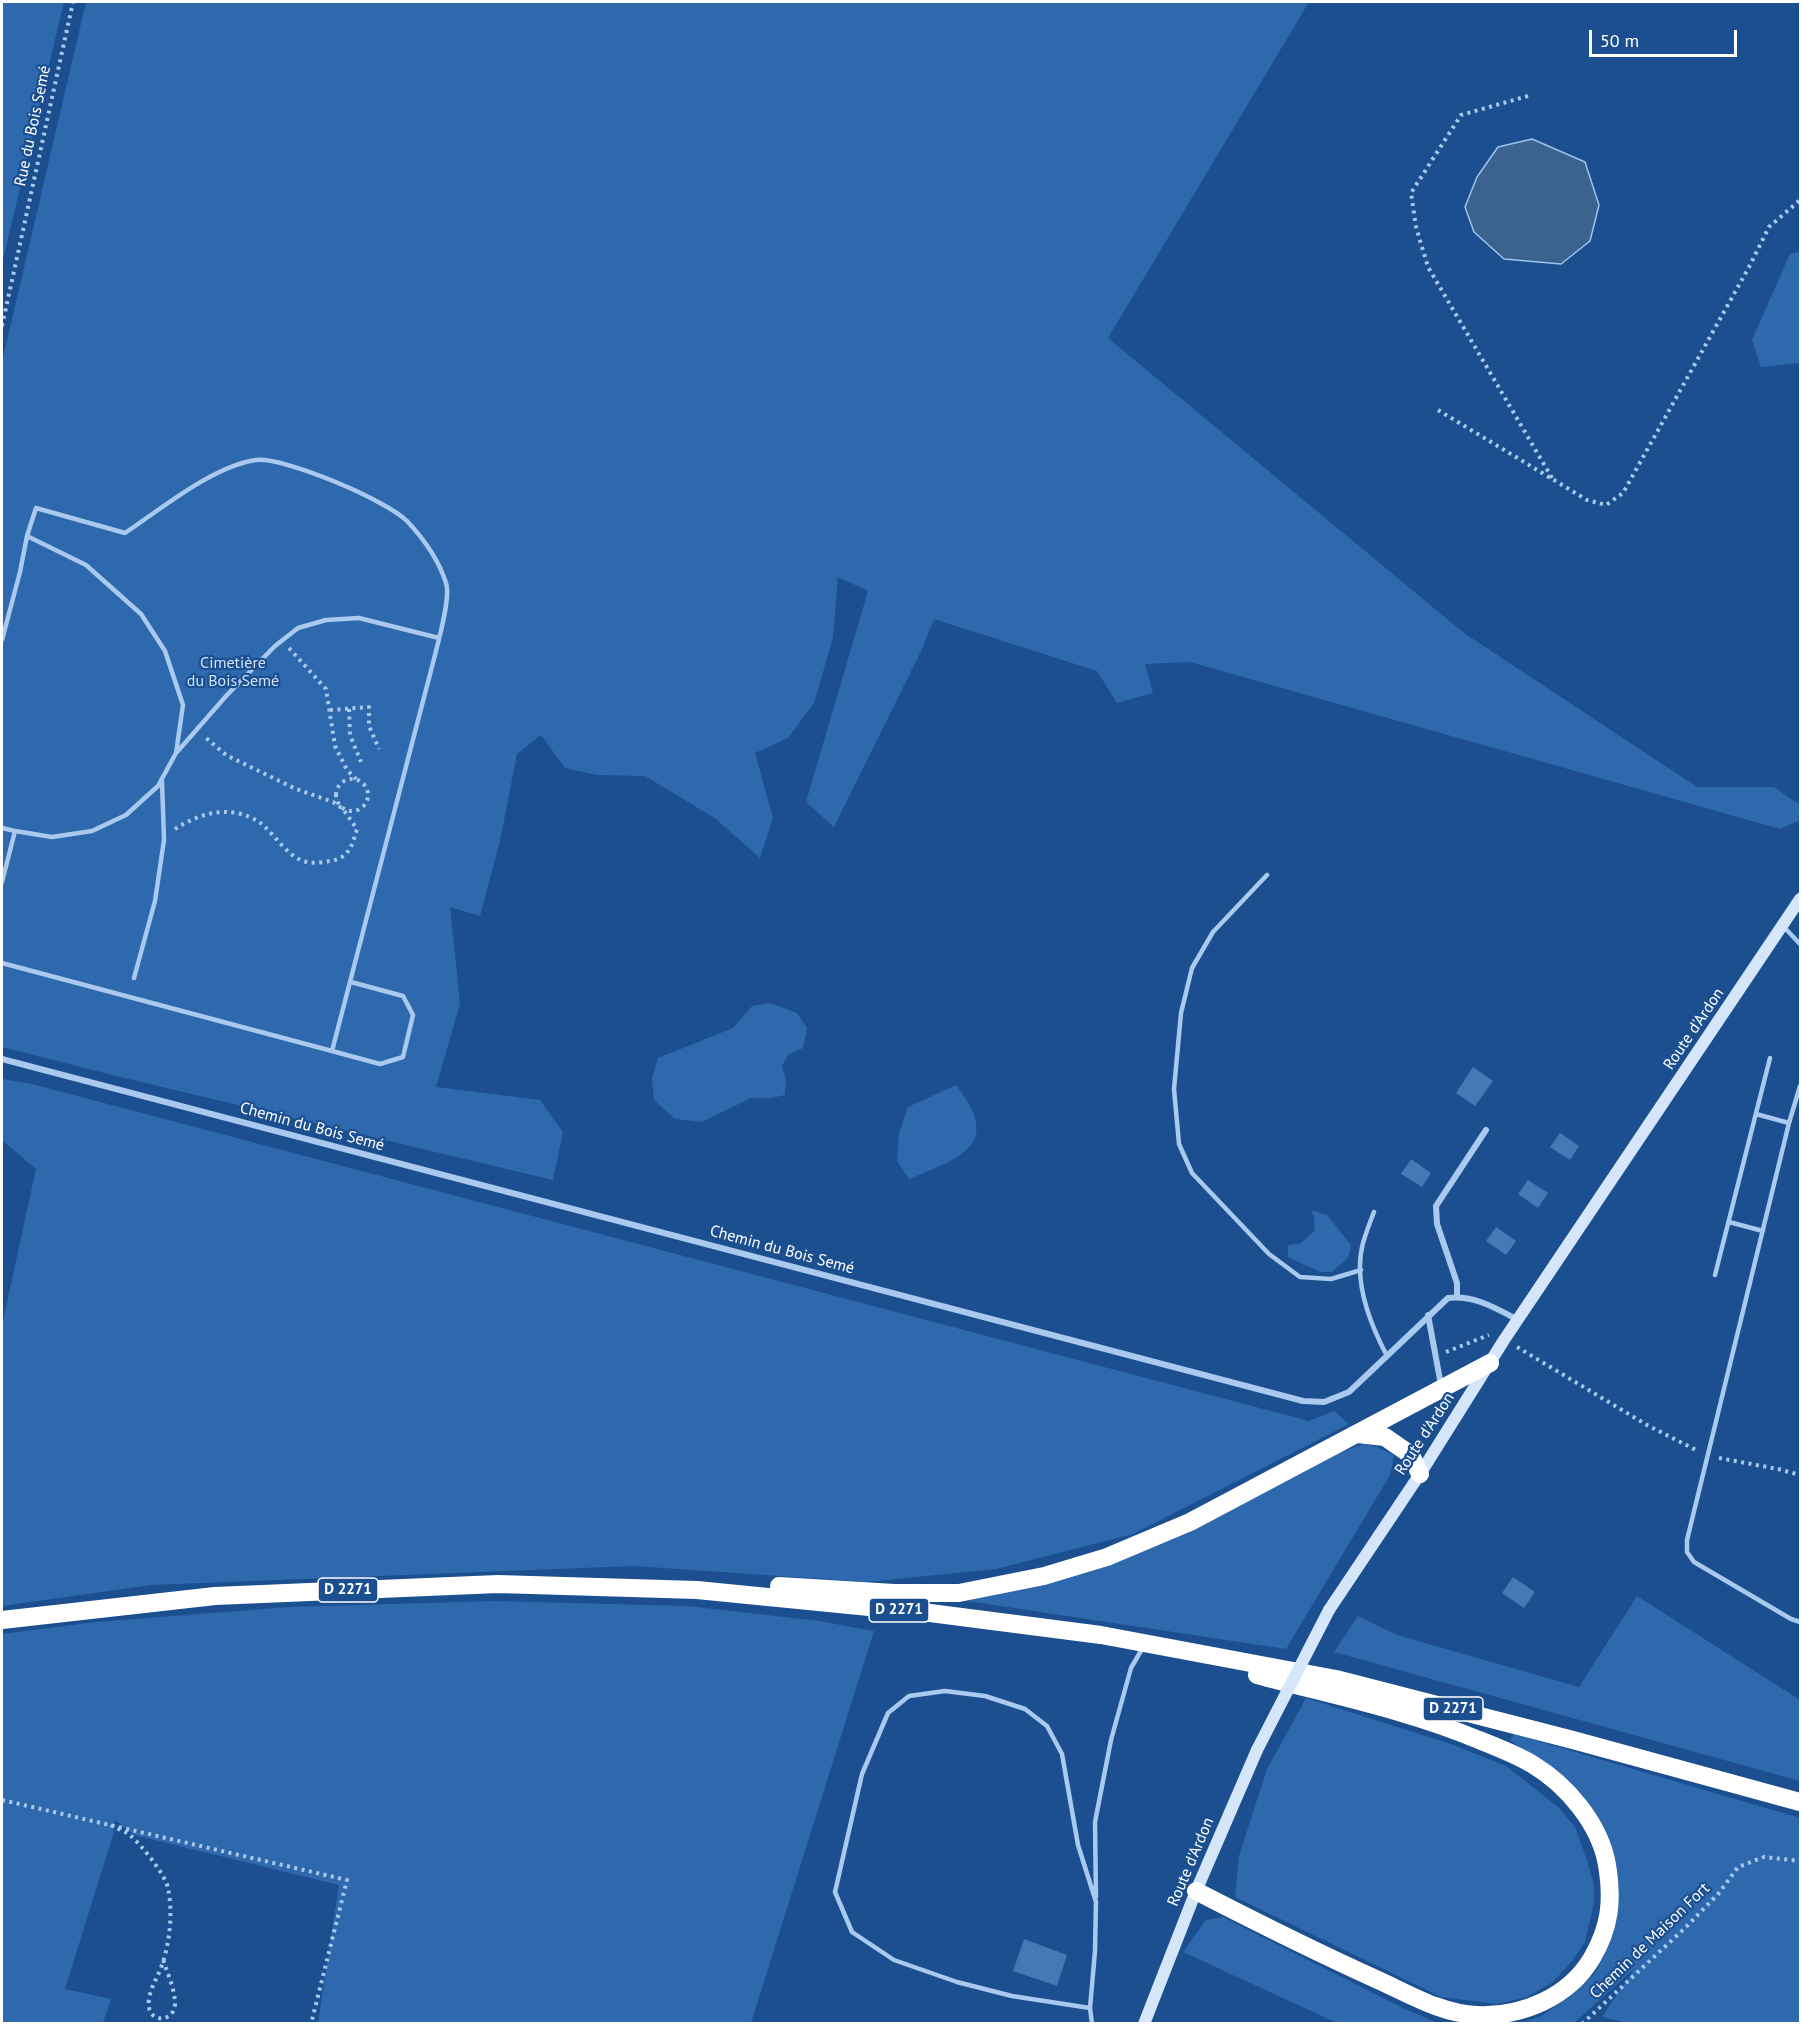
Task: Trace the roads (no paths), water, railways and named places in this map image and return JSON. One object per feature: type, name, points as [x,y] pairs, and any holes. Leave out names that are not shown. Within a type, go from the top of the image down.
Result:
[{"type":"highway","points":[[697,1590],[773,1586],[894,1593],[959,1593],[1044,1576],[1107,1557],[1190,1522],[1490,1363]]},
{"type":"highway","points":[[1359,1434],[1385,1437],[1411,1455],[1419,1474]]},
{"type":"highway","name":"D 2271","points":[[2,1620],[215,1596],[498,1584],[697,1590],[930,1613],[1101,1635],[1336,1679],[1800,1802]]},
{"type":"highway","points":[[1101,1635],[1440,1724],[1533,1764],[1565,1791],[1586,1815],[1604,1849],[1609,1877],[1610,1913],[1599,1945],[1584,1971],[1562,1993],[1522,2010],[1479,2016],[1450,2012],[1428,2003],[1337,1962],[1196,1891]]},
{"type":"main road","name":"Route d'Ardon","points":[[1144,2024],[1196,1891],[1257,1750],[1329,1610],[1504,1340],[1800,899]]},
{"type":"street","name":"Chemin du Bois Semé","points":[[2,1059],[1303,1401],[1324,1402],[1349,1392],[1428,1315],[1448,1298],[1457,1297]]},
{"type":"street","points":[[1486,1130],[1436,1206],[1437,1224],[1457,1284],[1457,1297],[1462,1296],[1482,1302],[1519,1320]]},
{"type":"street","points":[[1428,1315],[1442,1389]]},
{"type":"lane","points":[[2,640],[36,508],[125,533],[203,481],[235,465],[258,460],[283,462],[323,476],[406,520],[430,551],[447,585],[445,608],[332,1051]]},
{"type":"lane","points":[[27,536],[86,565],[141,614],[165,651],[183,705],[176,753]]},
{"type":"lane","points":[[2,828],[52,837],[92,831],[126,815],[158,786],[176,753],[196,729],[282,641],[298,628],[326,620],[359,618],[439,638]]},
{"type":"lane","points":[[134,978],[155,901],[164,836],[162,778]]},
{"type":"lane","points":[[2,882],[15,831]]},
{"type":"lane","points":[[1267,875],[1213,932],[1192,968],[1181,1013],[1174,1089],[1179,1144],[1192,1173],[1269,1254],[1300,1277],[1331,1279],[1361,1270]]},
{"type":"lane","points":[[1783,926],[1800,944]]},
{"type":"lane","points":[[2,963],[380,1064],[404,1057],[413,1015],[403,996],[351,982]]},
{"type":"lane","points":[[1715,1275],[1770,1058]]},
{"type":"lane","points":[[1800,1086],[1707,1456],[1686,1552],[1694,1562],[1800,1622]]},
{"type":"lane","points":[[1756,1114],[1789,1123]]},
{"type":"lane","points":[[1374,1212],[1362,1245],[1360,1280],[1376,1336],[1387,1356]]},
{"type":"lane","points":[[1729,1222],[1763,1231]]},
{"type":"lane","points":[[1092,2024],[1090,2008],[1095,1951],[1095,1822],[1112,1740],[1131,1668],[1144,1646]]},
{"type":"lane","points":[[1090,2008],[1012,1996],[957,1982],[894,1959],[852,1932],[835,1892],[862,1774],[888,1713],[909,1696],[945,1690],[985,1696],[1025,1709],[1047,1726],[1062,1754],[1078,1845],[1096,1902]]},
{"type":"park label","name":"Cimetière du Bois Semé","points":[[233,672]]}]
